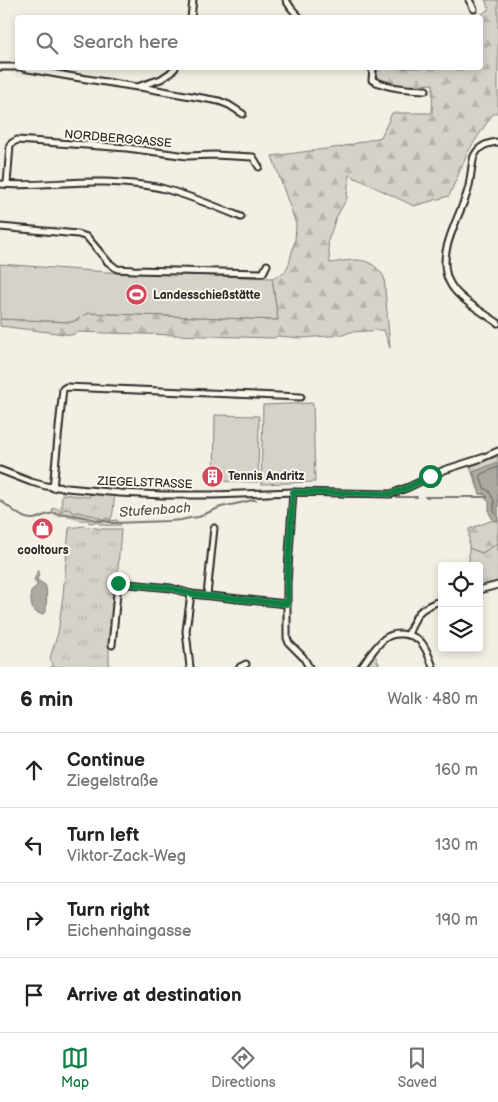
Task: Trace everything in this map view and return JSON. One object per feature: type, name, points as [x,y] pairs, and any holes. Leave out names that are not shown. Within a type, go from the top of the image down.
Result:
[{"type":"street","points":[[191,15],[193,0]]},
{"type":"street","points":[[286,0],[297,15]]},
{"type":"street","points":[[469,0],[474,9]]},
{"type":"street","points":[[0,67],[15,67]]},
{"type":"street","points":[[34,70],[219,101],[243,114]]},
{"type":"street","points":[[137,87],[162,79],[173,70]]},
{"type":"street","points":[[373,70],[372,80],[382,85],[395,88],[426,90]]},
{"type":"street","name":"NORDBERGGASSE","points":[[7,184],[10,145],[17,140],[127,148],[187,156],[253,157],[260,167]]},
{"type":"street","points":[[498,142],[486,144],[476,151],[471,165],[468,190],[450,236],[444,261],[451,285],[465,300],[498,323]]},
{"type":"street","points":[[0,184],[100,182],[137,184],[160,188],[186,196],[241,217]]},
{"type":"street","points":[[0,228],[78,234],[87,237],[108,262],[117,268],[134,270],[263,272],[267,265]]},
{"type":"street","points":[[53,488],[63,389],[66,387],[301,396]]},
{"type":"street","name":"ZIEGELSTRASSE","points":[[0,470],[53,488],[163,496],[293,492],[391,494],[444,470],[498,451]]},
{"type":"street","points":[[293,492],[287,584],[288,640],[309,667]]},
{"type":"street","points":[[207,594],[214,528]]},
{"type":"street","points":[[112,645],[118,583],[171,588],[191,594],[207,594],[287,604]]},
{"type":"street","points":[[483,589],[498,585]]},
{"type":"street","points":[[190,667],[186,631],[191,594]]},
{"type":"street","points":[[408,635],[418,613],[424,607],[438,602]]},
{"type":"street","points":[[361,667],[386,638],[395,634],[408,635],[420,642],[426,650],[433,667]]},
{"type":"street","points":[[240,667],[246,664]]},
{"type":"green space","points":[[485,0],[498,0],[498,112],[492,115],[469,150],[449,196],[414,206],[349,175],[347,198],[336,218],[328,241],[330,263],[360,260],[373,265],[384,277],[390,348],[384,330],[350,332],[343,335],[301,338],[277,336],[274,338],[76,332],[73,335],[0,326],[0,319],[72,322],[89,313],[278,320],[272,278],[284,273],[289,264],[295,240],[296,224],[272,156],[341,147],[381,137],[392,113],[432,113],[433,84],[403,86],[377,78],[378,70],[483,70],[483,15],[481,15],[489,9]]},
{"type":"green space","name":"Landesschießstätte","points":[[0,264],[107,272],[272,278],[278,320],[89,313],[72,322],[0,319]]},
{"type":"green space","points":[[313,403],[315,482],[261,484],[263,405]]},
{"type":"green space","points":[[215,415],[259,416],[258,482],[214,481]]},
{"type":"green space","points":[[498,456],[498,495],[480,494],[470,467]]},
{"type":"green space","points":[[62,494],[89,497],[90,494],[115,496],[110,521],[77,512],[61,511]]},
{"type":"green space","points":[[498,495],[498,543],[482,553],[469,548],[469,529],[493,520],[489,512]]},
{"type":"green space","points":[[56,508],[61,511],[68,509],[75,513],[95,516],[104,520],[106,518],[110,521],[117,520],[121,525],[89,523],[87,520],[79,520],[62,515],[58,516],[52,509]]},
{"type":"green space","points":[[84,526],[101,529],[121,529],[109,643],[109,667],[51,667],[50,658],[58,633],[63,595],[69,528]]},
{"type":"green space","points":[[498,543],[498,582],[483,586],[483,562],[469,562],[469,548],[482,553]]},
{"type":"green space","points":[[371,654],[375,655],[380,667],[361,667]]},
{"type":"water","points":[[498,462],[498,521],[493,520],[489,512],[489,502],[485,494],[480,494],[473,472]]},
{"type":"water","points":[[37,571],[39,574],[37,580],[45,585],[46,590],[46,612],[42,614],[32,608],[31,603],[31,593],[37,586],[34,580]]},
{"type":"waterway","name":"Stufenbach","points":[[298,496],[329,496]]},
{"type":"waterway","name":"Stufenbach","points":[[339,497],[417,497]]},
{"type":"waterway","name":"Stufenbach","points":[[425,497],[487,497]]},
{"type":"waterway","name":"Stufenbach","points":[[0,500],[23,517],[30,519],[60,513],[113,523],[181,520],[199,517],[221,507],[256,500]]},
{"type":"place","name":"Landesschießstätte","points":[[137,295]]},
{"type":"place","name":"Tennis Andritz","points":[[212,476]]},
{"type":"place","name":"cooltours","points":[[43,529]]},
{"type":"route","points":[[118,583],[171,588],[191,594],[207,594],[287,604],[293,492],[391,494],[430,476]]}]
